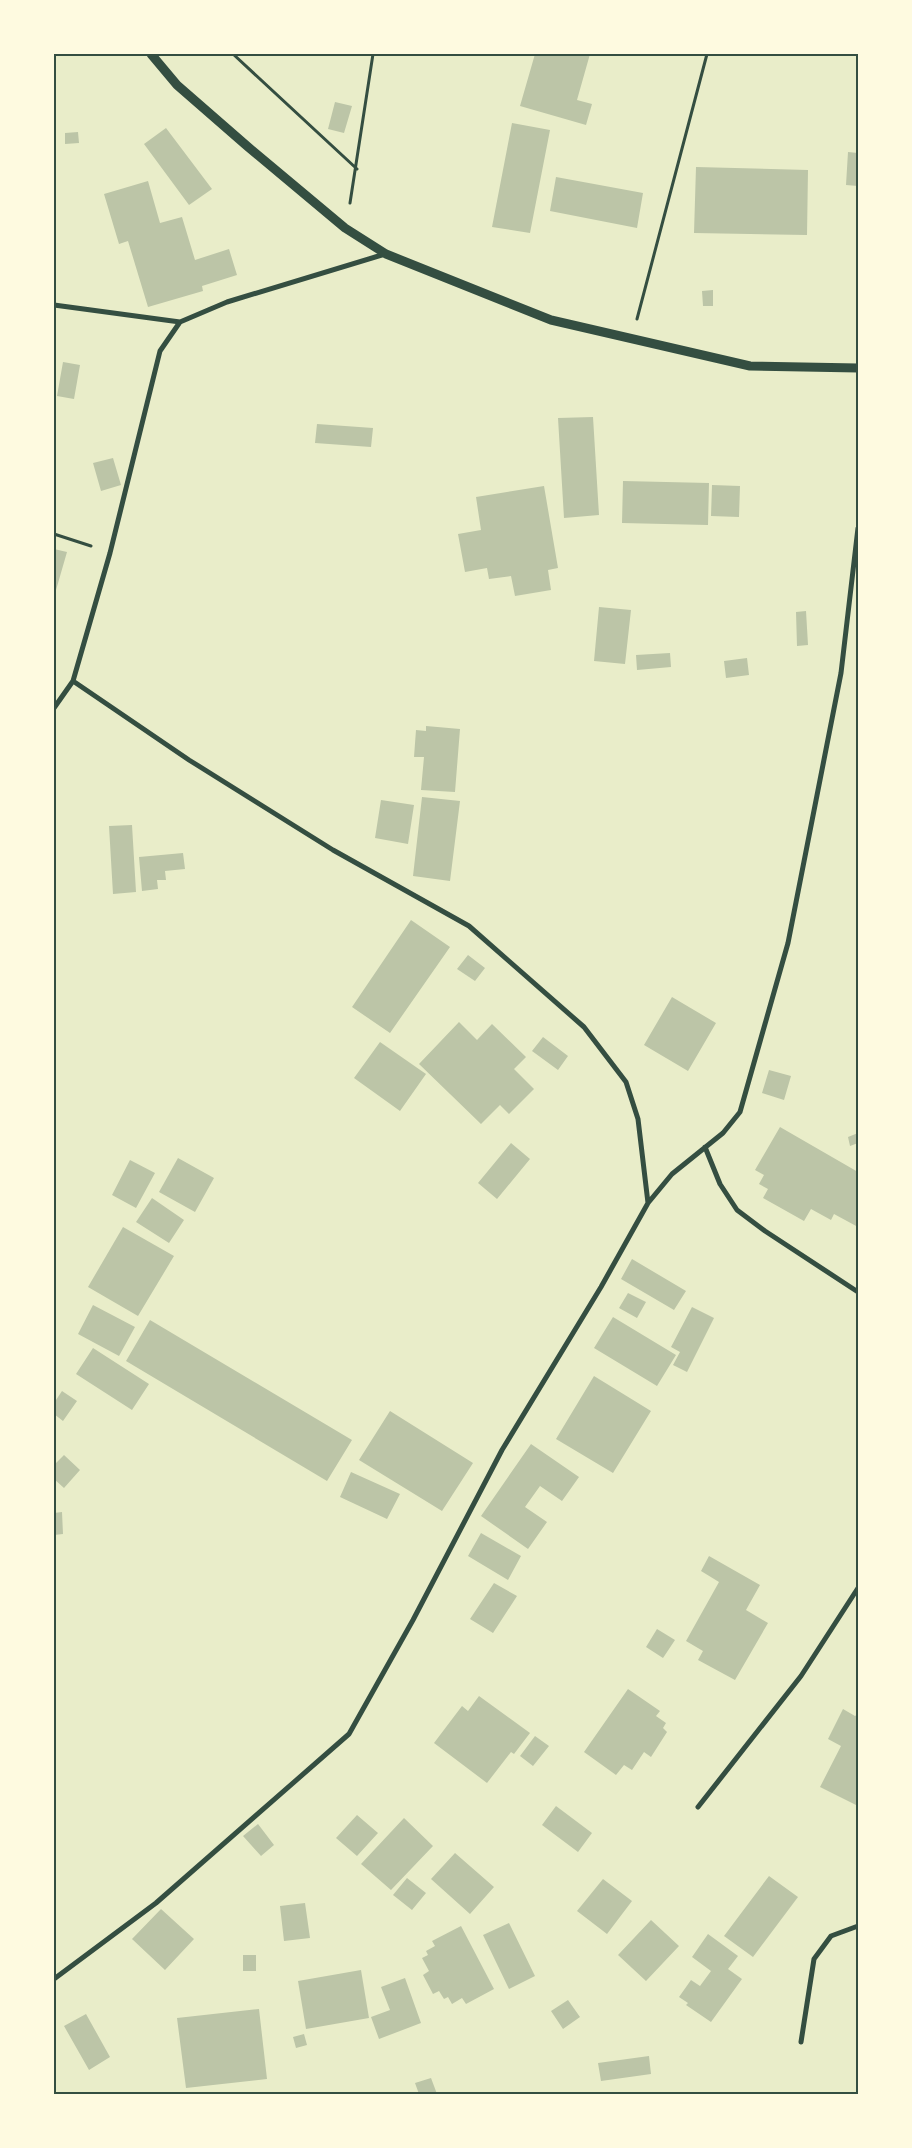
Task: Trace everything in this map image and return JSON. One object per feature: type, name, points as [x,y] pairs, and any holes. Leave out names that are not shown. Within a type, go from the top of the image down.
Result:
[{"type":"street","points":[[151,54],[177,85],[346,228],[386,254],[551,320],[750,366],[858,368]]},
{"type":"street","points":[[54,305],[180,322],[227,302],[386,254]]},
{"type":"street","points":[[54,708],[73,680],[110,553],[160,351],[180,322]]},
{"type":"street","points":[[54,1979],[156,1903],[349,1734],[413,1620],[502,1450],[601,1287],[648,1203],[672,1174],[723,1133],[740,1112],[788,943],[841,673],[858,528]]},
{"type":"street","points":[[73,680],[190,760],[333,850],[469,926],[584,1027],[626,1082],[638,1119],[648,1203]]},
{"type":"street","points":[[705,1147],[720,1184],[737,1210],[765,1231],[858,1292]]},
{"type":"street","points":[[698,1807],[801,1676],[858,1588]]},
{"type":"street","points":[[801,2042],[814,1959],[831,1936],[858,1926]]},
{"type":"path","points":[[233,54],[357,169]]},
{"type":"path","points":[[346,228],[357,169],[373,54]]},
{"type":"path","points":[[632,338],[707,54]]},
{"type":"path","points":[[54,534],[110,553]]},
{"type":"building","points":[[535,54],[590,54],[577,100],[592,104],[586,125],[520,106]]},
{"type":"building","points":[[335,102],[352,106],[344,133],[328,129]]},
{"type":"building","points":[[512,123],[550,130],[530,233],[492,227]]},
{"type":"building","points":[[166,128],[212,189],[189,205],[144,144]]},
{"type":"building","points":[[78,132],[79,143],[65,144],[65,133]]},
{"type":"building","points":[[848,152],[858,153],[858,186],[846,185]]},
{"type":"building","points":[[696,167],[808,170],[807,235],[694,233]]},
{"type":"building","points":[[556,177],[643,193],[637,228],[550,211]]},
{"type":"building","points":[[148,181],[160,223],[182,217],[195,260],[229,249],[237,275],[202,286],[203,291],[148,307],[128,241],[119,244],[104,194]]},
{"type":"building","points":[[713,290],[713,306],[703,306],[702,291]]},
{"type":"building","points":[[63,362],[80,365],[74,399],[57,396]]},
{"type":"building","points":[[593,417],[599,515],[564,518],[558,418]]},
{"type":"building","points":[[317,424],[373,428],[371,447],[315,443]]},
{"type":"building","points":[[113,458],[121,485],[101,491],[93,463]]},
{"type":"building","points":[[623,481],[709,483],[708,525],[622,523]]},
{"type":"building","points":[[712,485],[740,486],[739,517],[711,516]]},
{"type":"building","points":[[544,486],[558,568],[548,570],[551,590],[515,596],[511,576],[489,579],[487,568],[465,572],[458,534],[481,530],[476,497]]},
{"type":"building","points":[[54,549],[67,552],[54,597]]},
{"type":"building","points":[[599,607],[631,610],[625,664],[594,661]]},
{"type":"building","points":[[806,611],[808,645],[797,646],[796,612]]},
{"type":"building","points":[[670,653],[671,667],[637,670],[636,655]]},
{"type":"building","points":[[747,658],[749,675],[726,678],[724,661]]},
{"type":"building","points":[[426,726],[460,729],[455,792],[421,790],[424,757],[414,757],[416,730],[426,731]]},
{"type":"building","points":[[422,797],[460,801],[450,881],[413,876]]},
{"type":"building","points":[[381,800],[414,805],[408,844],[375,838]]},
{"type":"building","points":[[132,825],[136,892],[113,894],[109,826]]},
{"type":"building","points":[[183,853],[185,869],[165,871],[166,880],[157,880],[158,889],[142,891],[139,857]]},
{"type":"building","points":[[411,920],[450,947],[390,1033],[352,1007]]},
{"type":"building","points":[[468,955],[485,968],[475,981],[457,969]]},
{"type":"building","points":[[672,997],[716,1023],[688,1071],[644,1045]]},
{"type":"building","points":[[459,1022],[477,1040],[492,1024],[526,1057],[514,1069],[534,1089],[509,1114],[500,1105],[481,1124],[419,1064]]},
{"type":"building","points":[[543,1037],[568,1056],[558,1070],[532,1051]]},
{"type":"building","points":[[380,1042],[426,1074],[400,1111],[354,1078]]},
{"type":"building","points":[[769,1070],[791,1076],[784,1100],[762,1093]]},
{"type":"building","points":[[780,1127],[858,1172],[858,1227],[834,1214],[831,1220],[811,1209],[804,1221],[763,1198],[768,1189],[759,1184],[764,1175],[755,1170]]},
{"type":"building","points":[[858,1133],[858,1143],[850,1146],[848,1137]]},
{"type":"building","points":[[511,1143],[530,1159],[497,1199],[478,1183]]},
{"type":"building","points":[[178,1158],[214,1178],[195,1212],[159,1192]]},
{"type":"building","points":[[130,1160],[155,1173],[136,1208],[112,1195]]},
{"type":"building","points":[[152,1198],[184,1220],[169,1243],[136,1222]]},
{"type":"building","points":[[123,1227],[174,1256],[138,1316],[88,1287]]},
{"type":"building","points":[[632,1259],[686,1291],[674,1310],[621,1279]]},
{"type":"building","points":[[628,1293],[646,1302],[637,1318],[619,1308]]},
{"type":"building","points":[[93,1305],[135,1327],[119,1356],[78,1334]]},
{"type":"building","points":[[692,1307],[714,1318],[687,1372],[673,1365],[680,1352],[671,1347]]},
{"type":"building","points":[[613,1317],[676,1355],[657,1386],[594,1348]]},
{"type":"building","points":[[150,1320],[352,1440],[327,1481],[126,1361]]},
{"type":"building","points":[[93,1348],[149,1384],[132,1410],[76,1374]]},
{"type":"building","points":[[594,1376],[651,1411],[613,1473],[556,1439]]},
{"type":"building","points":[[62,1391],[77,1401],[63,1421],[54,1414],[54,1403]]},
{"type":"building","points":[[390,1411],[473,1463],[442,1511],[359,1460]]},
{"type":"building","points":[[531,1444],[579,1477],[562,1501],[540,1486],[525,1507],[547,1522],[528,1549],[481,1516]]},
{"type":"building","points":[[64,1455],[80,1470],[64,1488],[54,1479],[54,1465]]},
{"type":"building","points":[[351,1472],[400,1494],[387,1519],[340,1497]]},
{"type":"building","points":[[62,1512],[63,1534],[54,1535],[54,1513]]},
{"type":"building","points":[[481,1533],[521,1556],[508,1580],[468,1556]]},
{"type":"building","points":[[709,1556],[760,1585],[746,1610],[768,1623],[735,1680],[698,1660],[703,1651],[686,1641],[719,1582],[701,1571]]},
{"type":"building","points":[[494,1583],[517,1596],[493,1633],[470,1619]]},
{"type":"building","points":[[657,1629],[675,1640],[663,1658],[646,1647]]},
{"type":"building","points":[[628,1689],[660,1711],[656,1716],[666,1723],[663,1728],[667,1732],[651,1757],[644,1752],[632,1770],[624,1765],[616,1775],[584,1752]]},
{"type":"building","points":[[479,1696],[530,1733],[514,1754],[511,1752],[487,1783],[434,1743],[462,1706],[468,1711]]},
{"type":"building","points":[[843,1709],[855,1716],[858,1714],[858,1806],[820,1787],[841,1746],[828,1739]]},
{"type":"building","points":[[535,1736],[549,1746],[533,1766],[520,1756]]},
{"type":"building","points":[[556,1806],[592,1833],[578,1852],[542,1825]]},
{"type":"building","points":[[357,1815],[378,1833],[357,1856],[336,1838]]},
{"type":"building","points":[[404,1818],[433,1846],[391,1890],[361,1864]]},
{"type":"building","points":[[258,1824],[274,1845],[261,1856],[243,1836]]},
{"type":"building","points":[[455,1853],[494,1887],[470,1914],[431,1879]]},
{"type":"building","points":[[769,1876],[798,1897],[753,1957],[724,1936]]},
{"type":"building","points":[[407,1878],[426,1893],[412,1910],[393,1895]]},
{"type":"building","points":[[603,1879],[632,1901],[607,1934],[577,1911]]},
{"type":"building","points":[[305,1903],[310,1938],[284,1941],[280,1906]]},
{"type":"building","points":[[161,1909],[194,1939],[165,1970],[132,1939]]},
{"type":"building","points":[[651,1920],[679,1946],[646,1981],[618,1955]]},
{"type":"building","points":[[509,1923],[535,1976],[509,1989],[483,1935]]},
{"type":"building","points":[[461,1926],[494,1989],[466,2004],[462,1998],[452,2004],[448,1997],[444,1999],[439,1991],[433,1994],[423,1975],[429,1971],[422,1958],[428,1955],[426,1951],[435,1946],[432,1941]]},
{"type":"building","points":[[708,1934],[738,1956],[728,1969],[742,1979],[711,2022],[686,2005],[688,2003],[679,1997],[691,1980],[700,1986],[711,1971],[692,1957]]},
{"type":"building","points":[[243,1955],[256,1955],[256,1971],[243,1971]]},
{"type":"building","points":[[361,1970],[369,2018],[306,2029],[298,1981]]},
{"type":"building","points":[[405,1978],[421,2023],[379,2039],[371,2017],[390,2010],[381,1987]]},
{"type":"building","points":[[568,2000],[580,2017],[563,2029],[551,2011]]},
{"type":"building","points":[[259,2009],[267,2079],[186,2088],[177,2018]]},
{"type":"building","points":[[86,2014],[110,2057],[89,2070],[64,2026]]},
{"type":"building","points":[[304,2034],[307,2045],[296,2048],[293,2037]]},
{"type":"building","points":[[649,2056],[651,2074],[601,2081],[598,2063]]},
{"type":"building","points":[[431,2078],[437,2094],[419,2094],[415,2083]]}]
